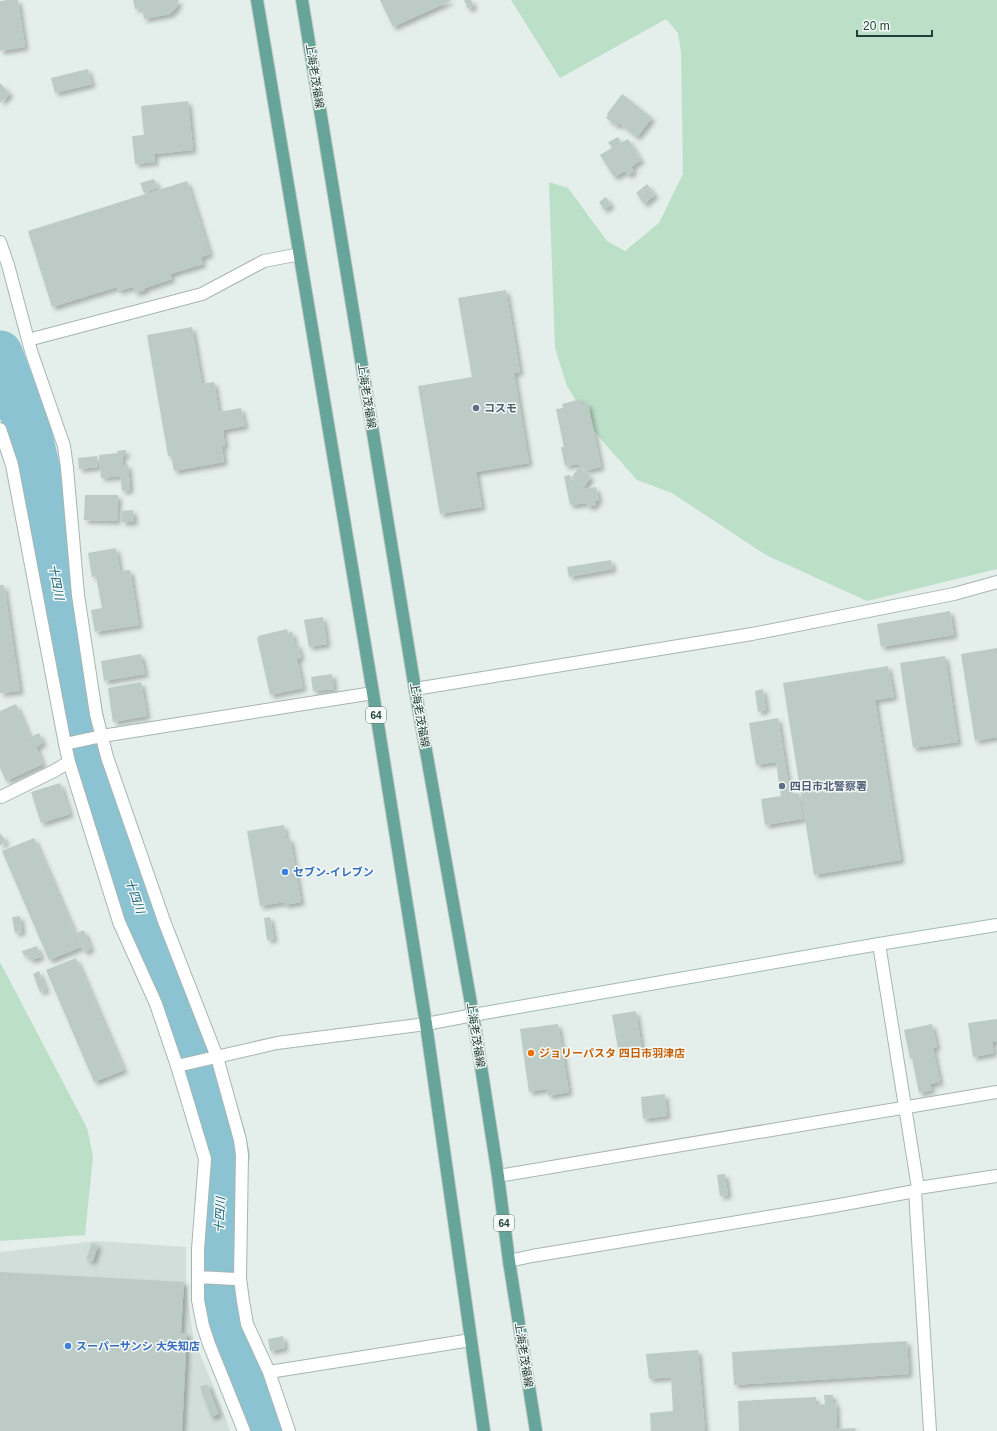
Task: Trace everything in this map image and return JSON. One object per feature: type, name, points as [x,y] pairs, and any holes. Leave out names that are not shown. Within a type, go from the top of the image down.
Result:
[{"type":"main road","name":"64","points":[[257,0],[373,693],[426,1024],[484,1431]]},
{"type":"main road","name":"上海老茂福線","points":[[302,0],[415,689],[473,1015],[498,1176],[509,1261],[536,1431]]},
{"type":"street","points":[[0,242],[8,265],[28,340],[50,409],[64,446],[68,468],[78,595],[99,737],[214,1058],[240,1140],[242,1155],[240,1278],[243,1301],[247,1324],[269,1372],[289,1431]]},
{"type":"street","points":[[28,340],[202,294],[264,261],[300,254]]},
{"type":"street","points":[[0,429],[12,465],[69,743],[69,762],[119,922],[156,1004],[178,1066],[205,1159],[198,1249],[203,1277],[198,1300],[203,1326],[209,1344],[244,1431]]},
{"type":"street","points":[[415,689],[752,634],[954,594],[997,582]]},
{"type":"street","points":[[69,743],[373,693]]},
{"type":"street","points":[[1,797],[69,762]]},
{"type":"street","points":[[178,1066],[277,1043],[426,1024],[879,944],[997,925]]},
{"type":"street","points":[[879,944],[905,1108],[916,1190],[930,1431]]},
{"type":"street","points":[[498,1176],[997,1092]]},
{"type":"street","points":[[509,1261],[834,1206],[997,1176]]},
{"type":"street","points":[[203,1277],[235,1279]]},
{"type":"street","points":[[269,1372],[471,1340]]},
{"type":"shaded area","points":[[97,1241],[186,1247],[186,1286],[193,1337],[230,1431],[0,1431],[0,1252]]},
{"type":"green space","points":[[511,0],[997,0],[997,569],[867,601],[766,555],[672,493],[637,480],[598,436],[567,386],[555,348],[549,182],[568,188],[607,241],[625,251],[659,223],[683,174],[681,52],[678,33],[666,19],[560,78]]},
{"type":"green space","points":[[0,962],[87,1128],[93,1156],[85,1235],[0,1241]]},
{"type":"building","points":[[18,0],[25,47],[0,51],[0,1]]},
{"type":"building","points":[[133,0],[179,0],[176,8],[170,14],[144,19],[142,8],[135,9]]},
{"type":"building","points":[[380,0],[452,0],[393,27]]},
{"type":"building","points":[[464,0],[471,0],[474,6],[468,9]]},
{"type":"building","points":[[88,69],[92,84],[55,93],[51,78]]},
{"type":"building","points":[[0,83],[10,94],[0,103]]},
{"type":"building","points":[[622,94],[652,118],[637,137],[619,123],[617,126],[606,118],[608,115],[607,114]]},
{"type":"building","points":[[188,101],[193,150],[154,154],[155,162],[135,164],[132,136],[144,135],[141,106]]},
{"type":"building","points":[[618,137],[621,143],[628,139],[641,160],[631,167],[634,171],[628,175],[625,171],[614,177],[600,155],[612,148],[608,142]]},
{"type":"building","points":[[154,179],[158,188],[144,193],[140,183]]},
{"type":"building","points":[[187,181],[210,254],[201,257],[203,264],[170,274],[172,279],[135,293],[133,287],[118,291],[117,287],[52,307],[28,231]]},
{"type":"building","points":[[647,184],[655,195],[644,204],[636,193]]},
{"type":"building","points":[[606,197],[611,205],[604,210],[599,202]]},
{"type":"building","points":[[506,290],[520,372],[514,373],[529,463],[476,472],[482,507],[440,514],[418,386],[472,377],[458,298]]},
{"type":"building","points":[[192,327],[202,384],[214,382],[219,412],[241,408],[245,426],[223,430],[225,446],[222,446],[224,462],[174,471],[171,456],[168,456],[147,335]]},
{"type":"building","points":[[581,399],[582,404],[575,406],[588,403],[601,467],[587,470],[578,464],[565,466],[561,447],[564,447],[556,409],[563,408],[562,404]]},
{"type":"building","points":[[126,450],[126,455],[122,455],[123,465],[128,465],[130,490],[122,491],[120,476],[101,478],[99,455],[118,453],[117,451]]},
{"type":"building","points":[[97,456],[98,467],[79,469],[78,458]]},
{"type":"building","points":[[579,467],[591,477],[584,487],[571,478]]},
{"type":"building","points":[[570,475],[572,482],[575,482],[585,489],[596,487],[599,501],[595,501],[596,505],[588,507],[587,503],[570,505],[564,476]]},
{"type":"building","points":[[85,495],[118,495],[117,521],[84,520]]},
{"type":"building","points":[[133,510],[134,522],[122,522],[122,511]]},
{"type":"building","points":[[116,548],[120,571],[130,570],[139,625],[95,632],[91,610],[102,608],[96,576],[92,577],[88,553]]},
{"type":"building","points":[[611,560],[613,569],[569,577],[567,567]]},
{"type":"building","points":[[0,585],[4,585],[20,691],[0,693]]},
{"type":"building","points":[[950,611],[954,635],[881,647],[877,624]]},
{"type":"building","points":[[323,617],[327,644],[309,647],[304,620]]},
{"type":"building","points":[[287,629],[288,633],[292,632],[295,645],[298,644],[301,658],[297,659],[303,688],[270,695],[257,638],[259,638],[258,636]]},
{"type":"building","points":[[997,648],[997,737],[975,741],[961,654]]},
{"type":"building","points":[[141,654],[145,674],[104,681],[101,661]]},
{"type":"building","points":[[945,656],[958,742],[913,748],[900,663]]},
{"type":"building","points":[[888,666],[894,697],[875,700],[901,860],[814,875],[783,683]]},
{"type":"building","points":[[332,674],[334,689],[313,691],[311,677]]},
{"type":"building","points":[[141,682],[147,716],[113,722],[108,688]]},
{"type":"building","points":[[763,689],[766,710],[758,712],[755,691]]},
{"type":"building","points":[[16,704],[30,737],[39,733],[43,743],[36,747],[43,764],[6,781],[0,768],[0,711]]},
{"type":"building","points":[[778,718],[790,794],[799,793],[803,819],[765,825],[761,799],[781,796],[776,762],[756,765],[749,723]]},
{"type":"building","points":[[60,783],[70,814],[41,823],[31,792]]},
{"type":"building","points":[[284,825],[286,839],[290,838],[301,902],[284,905],[284,902],[260,906],[247,831]]},
{"type":"building","points":[[0,833],[6,841],[0,846]]},
{"type":"building","points":[[34,838],[81,947],[49,960],[2,851]]},
{"type":"building","points":[[20,916],[22,932],[15,933],[12,917]]},
{"type":"building","points":[[270,917],[274,939],[267,940],[264,918]]},
{"type":"building","points":[[84,930],[91,949],[84,952],[77,933]]},
{"type":"building","points":[[37,946],[41,957],[30,960],[28,955],[24,956],[22,951]]},
{"type":"building","points":[[76,958],[124,1070],[94,1082],[46,970]]},
{"type":"building","points":[[39,971],[46,990],[40,992],[33,974]]},
{"type":"building","points":[[636,1011],[642,1050],[619,1054],[612,1015]]},
{"type":"building","points":[[997,1019],[997,1041],[992,1042],[994,1053],[973,1057],[968,1023]]},
{"type":"building","points":[[558,1024],[569,1092],[548,1096],[547,1089],[529,1092],[520,1029]]},
{"type":"building","points":[[932,1024],[937,1047],[933,1048],[940,1082],[930,1084],[932,1090],[919,1093],[912,1058],[910,1058],[904,1030]]},
{"type":"building","points":[[665,1094],[667,1116],[643,1119],[641,1097]]},
{"type":"building","points":[[725,1174],[728,1195],[720,1196],[717,1175]]},
{"type":"building","points":[[92,1243],[98,1245],[93,1261],[86,1259]]},
{"type":"building","points":[[0,1272],[184,1282],[181,1333],[187,1333],[182,1431],[0,1431]]},
{"type":"building","points":[[283,1336],[285,1348],[270,1351],[268,1339]]},
{"type":"building","points":[[907,1341],[909,1374],[734,1385],[732,1352]]},
{"type":"building","points":[[698,1350],[705,1431],[651,1431],[650,1413],[673,1411],[671,1377],[649,1379],[646,1354]]},
{"type":"building","points":[[207,1384],[219,1414],[211,1417],[200,1387]]},
{"type":"building","points":[[824,1395],[833,1395],[833,1402],[836,1402],[837,1429],[855,1428],[856,1431],[739,1431],[738,1401],[816,1397],[816,1405],[825,1404]]},
{"type":"waterway","name":"十四川","points":[[0,353],[29,432],[40,478],[50,553],[88,754],[140,911],[194,1045],[223,1136],[227,1156],[218,1212],[220,1303],[225,1322],[269,1431]]},
{"type":"place","name":"コスモ","points":[[476,408]]},
{"type":"place","name":"四日市北警察署","points":[[782,786]]},
{"type":"place","name":"セブン-イレブン","points":[[285,872]]},
{"type":"place","name":"ジョリーパスタ 四日市羽津店","points":[[531,1053]]},
{"type":"place","name":"スーパーサンシ 大矢知店","points":[[68,1346]]}]
